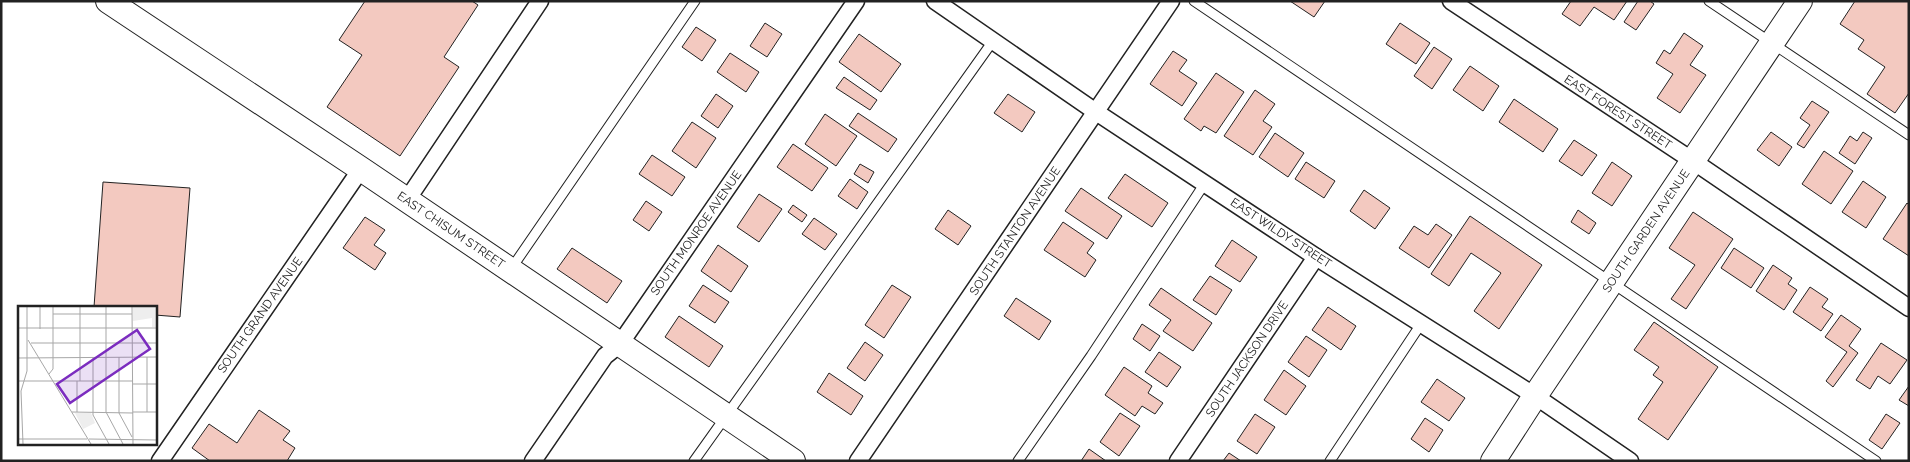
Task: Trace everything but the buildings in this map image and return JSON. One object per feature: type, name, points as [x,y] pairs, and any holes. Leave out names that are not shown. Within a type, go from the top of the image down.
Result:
[{"type":"street","name":"EAST CHISUM STREET","points":[[108,1],[408,200],[792,461]]},
{"type":"street","name":"SOUTH MONROE AVENUE","points":[[533,461],[605,356],[620,344],[856,1]]},
{"type":"street","name":"EAST WILDY STREET","points":[[935,1],[1096,112],[1535,396],[1630,461]]},
{"type":"street","name":"SOUTH STANTON AVENUE","points":[[858,461],[1171,1]]},
{"type":"street","name":"EAST FOREST STREET","points":[[1451,1],[1694,161],[1909,308]]},
{"type":"street","name":"SOUTH GARDEN AVENUE","points":[[1494,461],[1535,396],[1800,1]]},
{"type":"street","points":[[408,200],[535,3]]},
{"type":"street","name":"SOUTH GRAND AVENUE","points":[[160,461],[361,169]]},
{"type":"street","name":"SOUTH JACKSON DRIVE","points":[[1178,461],[1316,256]]},
{"type":"lane","points":[[511,270],[696,1]]},
{"type":"lane","points":[[1194,1],[1876,461]]},
{"type":"lane","points":[[1709,1],[1909,135]]},
{"type":"lane","points":[[694,461],[993,41]]},
{"type":"lane","points":[[1018,461],[1091,356],[1205,183]]},
{"type":"lane","points":[[1330,461],[1422,324]]}]
